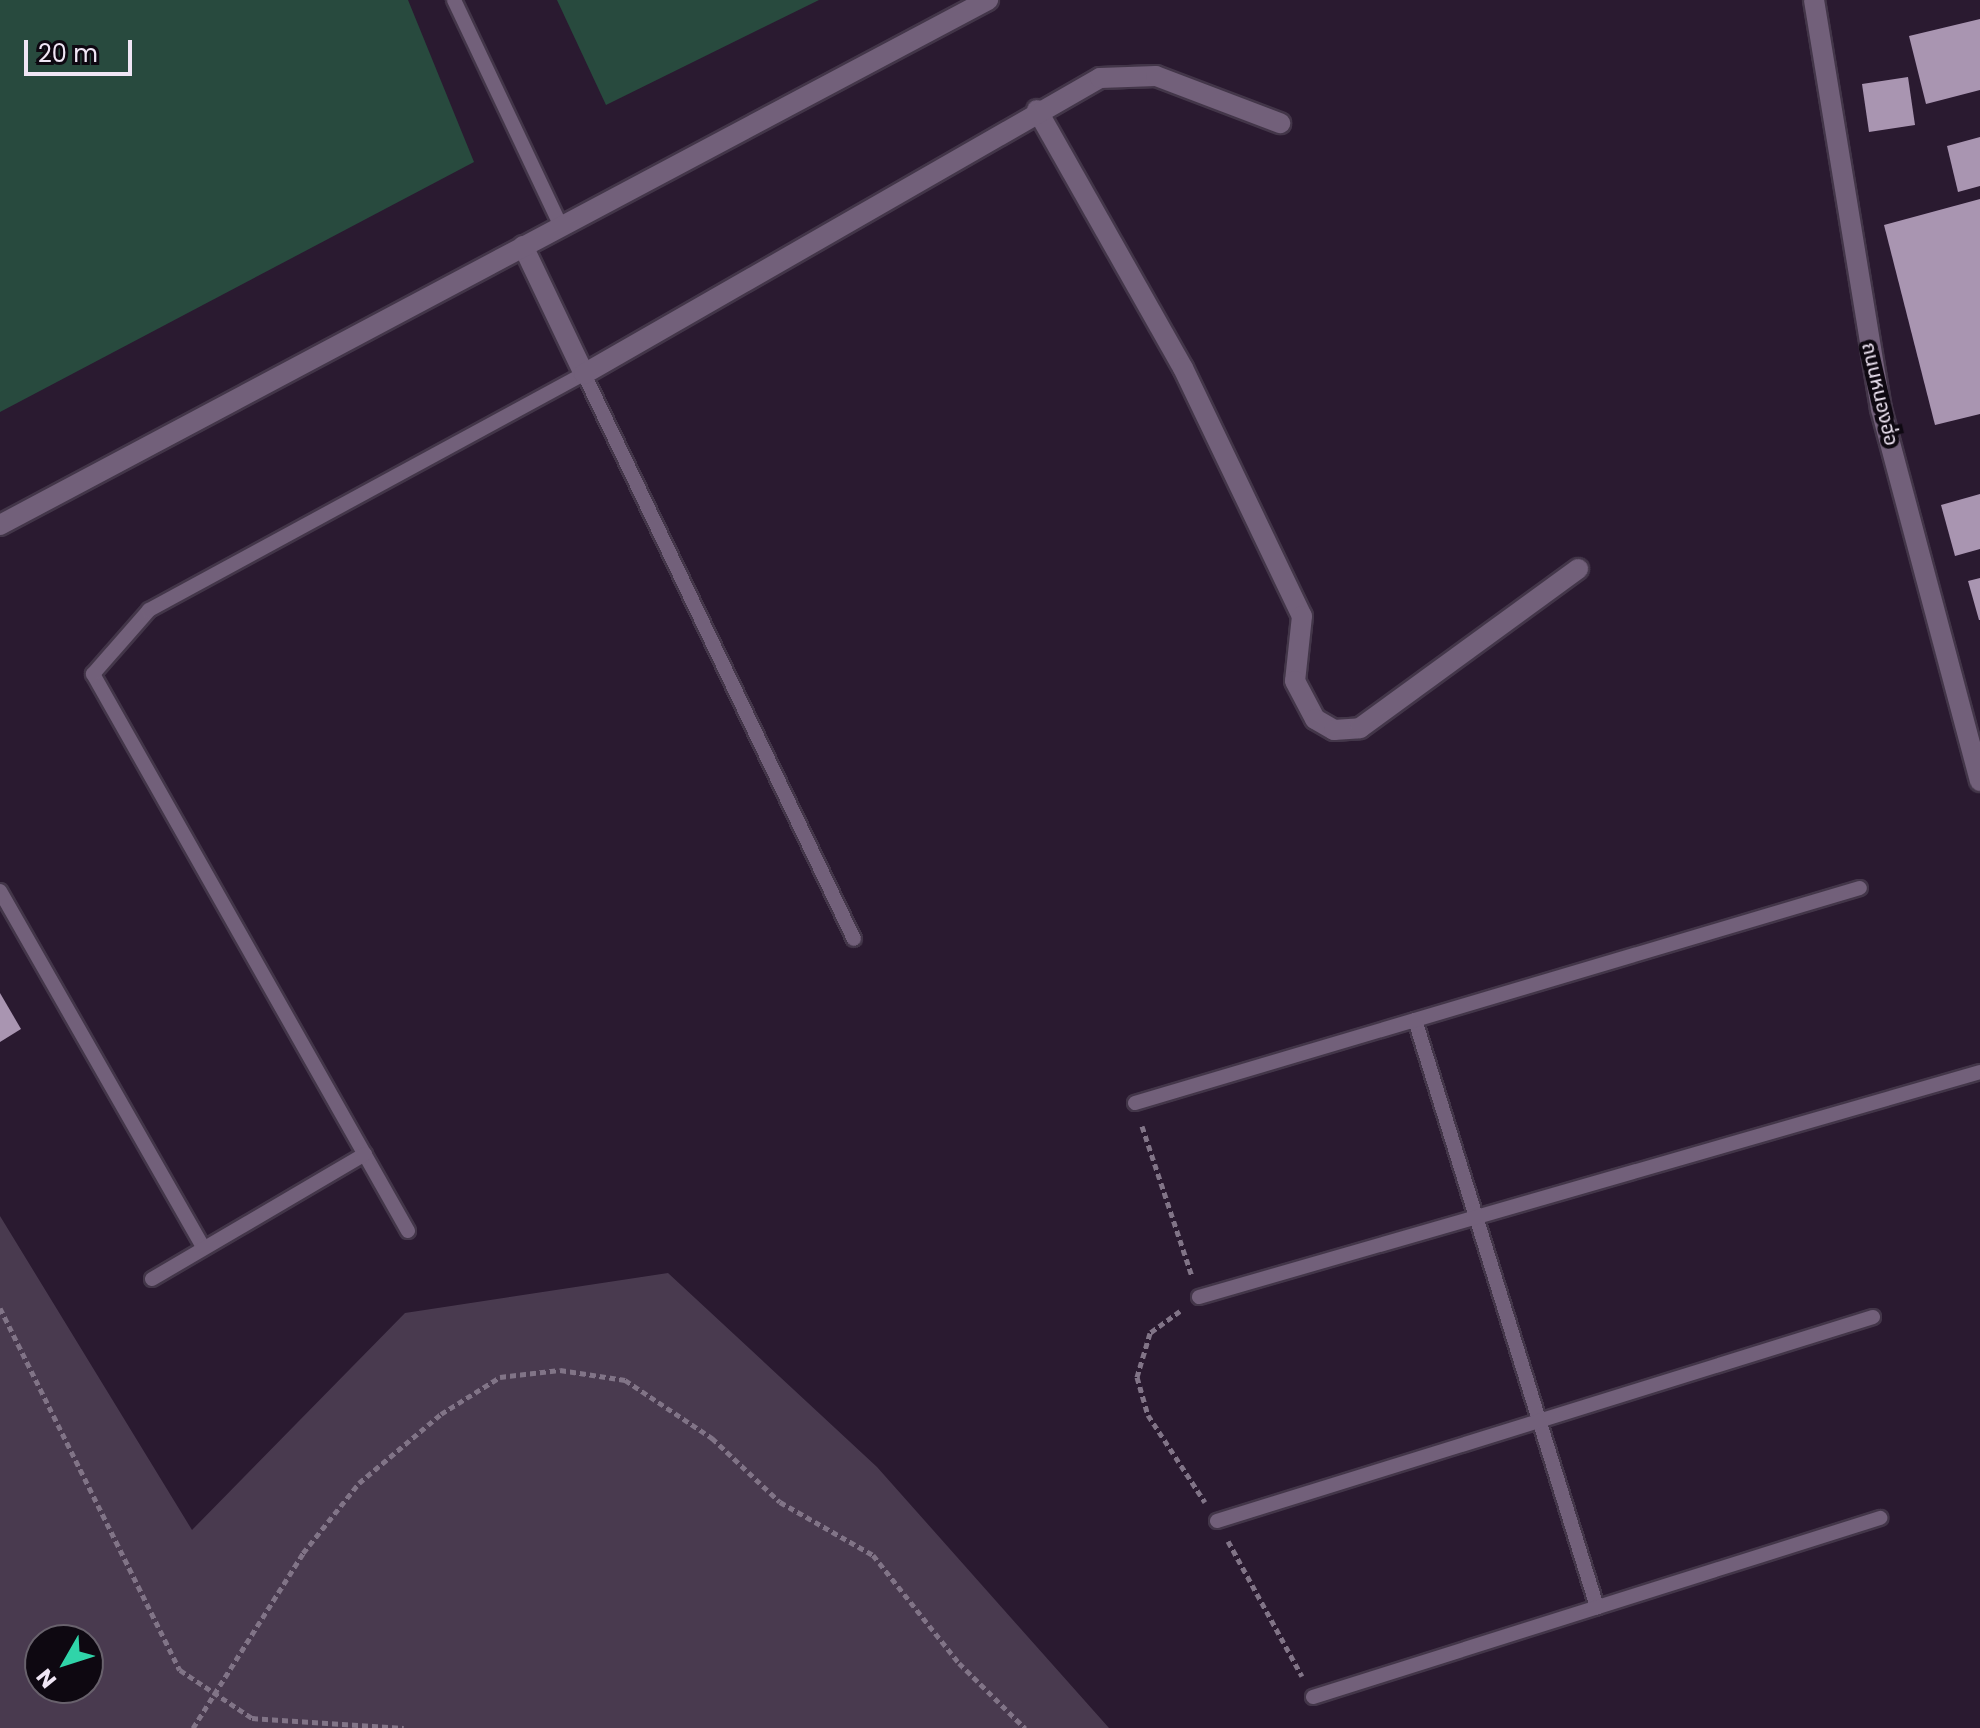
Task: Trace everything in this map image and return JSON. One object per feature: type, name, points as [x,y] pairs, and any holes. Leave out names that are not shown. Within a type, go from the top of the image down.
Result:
[{"type":"street","points":[[0,525],[988,0]]},
{"type":"street","name":"ถนนหนองฮ่อ","points":[[1814,0],[1881,409],[1980,781]]},
{"type":"street","points":[[523,246],[584,374],[1037,110],[1100,78],[1156,76],[1280,123]]},
{"type":"street","points":[[1037,110],[1183,368],[1302,616],[1295,681],[1315,719],[1334,730],[1360,728],[1578,569]]},
{"type":"lane","points":[[454,0],[561,226]]},
{"type":"lane","points":[[408,1231],[93,674],[149,610],[584,374],[854,939]]},
{"type":"lane","points":[[1135,1103],[1860,888]]},
{"type":"lane","points":[[0,891],[204,1248]]},
{"type":"lane","points":[[1415,1020],[1597,1607]]},
{"type":"lane","points":[[1199,1297],[1980,1072]]},
{"type":"lane","points":[[152,1279],[365,1154]]},
{"type":"lane","points":[[1217,1521],[1873,1317]]},
{"type":"lane","points":[[1313,1697],[1880,1518]]},
{"type":"path","points":[[1135,1103],[1199,1297],[1150,1333],[1137,1377],[1148,1415],[1217,1521],[1313,1697]]},
{"type":"path","points":[[0,1308],[165,1648],[208,1694],[252,1718],[404,1728]]},
{"type":"path","points":[[193,1728],[208,1694],[359,1483],[441,1414],[500,1377],[560,1370],[625,1380],[712,1438],[780,1502],[873,1555],[959,1663],[1025,1728]]},
{"type":"shaded area","points":[[0,0],[408,0],[474,162],[0,412]]},
{"type":"shaded area","points":[[557,0],[819,0],[606,105]]},
{"type":"shaded area","points":[[0,1216],[192,1530],[405,1313],[668,1273],[877,1467],[1109,1728],[0,1728]]},
{"type":"building","points":[[1980,19],[1980,90],[1926,104],[1909,36]]},
{"type":"building","points":[[1908,77],[1915,125],[1869,132],[1862,84]]},
{"type":"building","points":[[1980,137],[1980,186],[1958,192],[1947,146]]},
{"type":"building","points":[[1980,199],[1980,414],[1935,425],[1884,225]]},
{"type":"building","points":[[1980,494],[1980,549],[1955,556],[1941,505]]},
{"type":"building","points":[[1980,578],[1980,620],[1979,620],[1968,581]]},
{"type":"building","points":[[0,993],[21,1029],[0,1042]]}]
